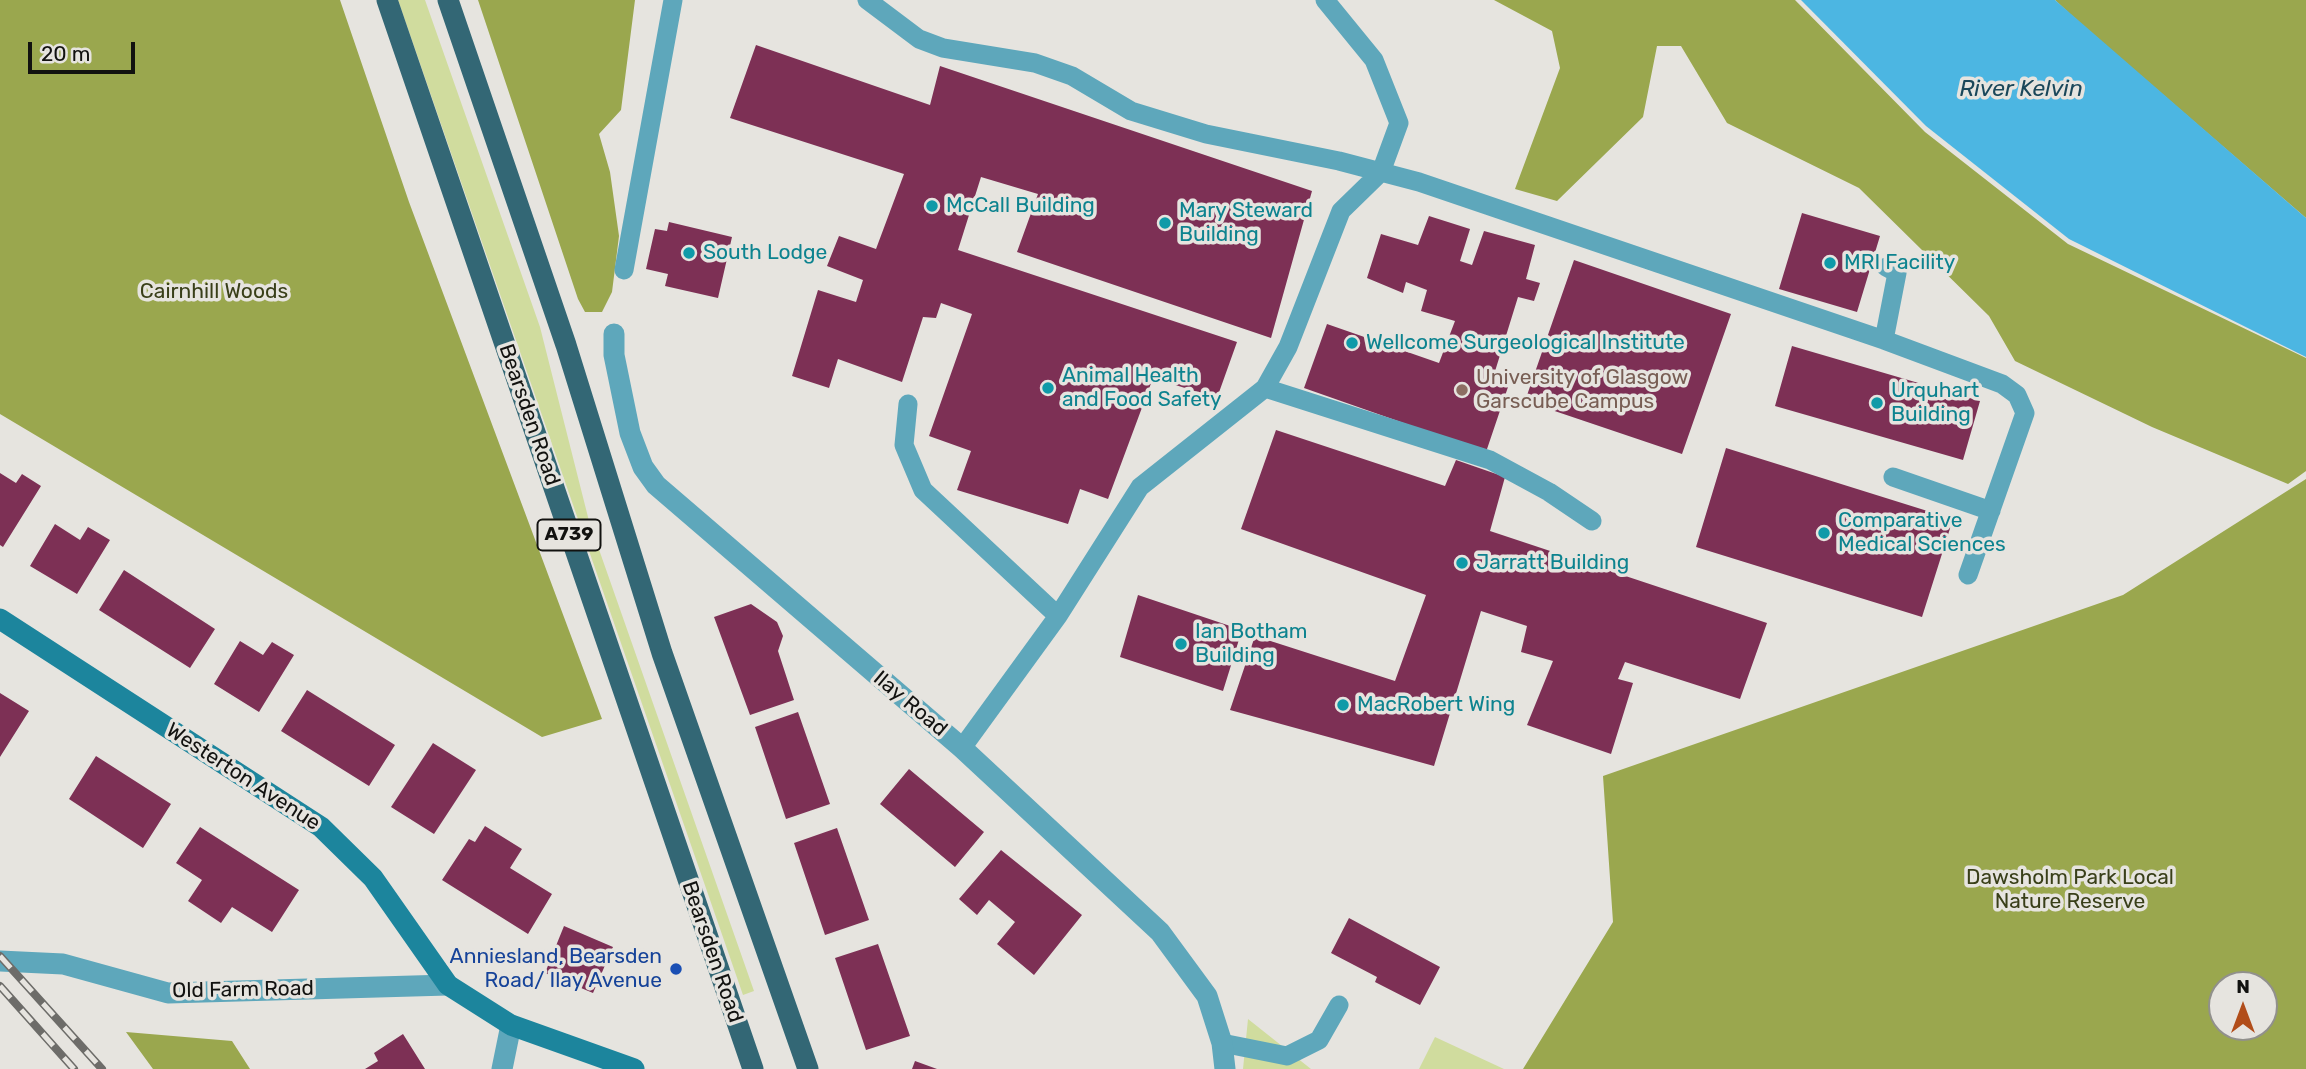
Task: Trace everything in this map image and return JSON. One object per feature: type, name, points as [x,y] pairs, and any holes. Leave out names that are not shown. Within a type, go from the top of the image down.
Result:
[{"type":"main road","name":"Bearsden Road","points":[[387,0],[753,1069]]},
{"type":"main road","name":"A739","points":[[448,0],[566,345],[662,653],[808,1069]]},
{"type":"street","name":"Ilay Road","points":[[614,334],[614,355],[630,433],[643,467],[656,485],[962,748],[1160,932],[1207,996],[1222,1043],[1225,1069]]},
{"type":"street","name":"Westerton Avenue","points":[[0,619],[321,827],[373,878],[448,985],[511,1025],[634,1069]]},
{"type":"street","name":"Old Farm Road","points":[[0,961],[63,964],[168,993],[448,985]]},
{"type":"street","points":[[502,1069],[511,1025]]},
{"type":"lane","points":[[624,270],[673,0]]},
{"type":"lane","points":[[867,0],[919,39],[943,48],[1035,63],[1072,76],[1131,111],[1162,121],[1381,172],[1884,340],[2002,384],[2017,396],[2025,413],[1968,575]]},
{"type":"lane","points":[[962,748],[1058,616],[1140,487],[1265,388],[1288,347],[1341,211],[1381,172],[1399,123],[1374,60],[1325,0]]},
{"type":"lane","points":[[1884,340],[1897,273],[1886,267]]},
{"type":"lane","points":[[1265,388],[1490,460],[1549,492],[1592,521]]},
{"type":"lane","points":[[908,404],[904,445],[923,490],[1058,616]]},
{"type":"lane","points":[[1893,477],[1991,510]]},
{"type":"lane","points":[[1222,1043],[1287,1056],[1319,1040],[1339,1005]]},
{"type":"green space","name":"Cairnhill Woods","points":[[0,0],[340,0],[409,202],[602,719],[542,737],[0,414]]},
{"type":"green space","points":[[398,0],[425,0],[540,327],[589,521],[754,991],[743,995]]},
{"type":"green space","points":[[478,0],[635,0],[621,110],[599,134],[610,172],[619,236],[612,292],[602,312],[585,312],[578,299]]},
{"type":"green space","points":[[1494,0],[1795,0],[1925,132],[2068,244],[2306,358],[2306,471],[2288,484],[2152,427],[2015,361],[1989,316],[1859,188],[1727,123],[1681,46],[1657,46],[1643,117],[1557,201],[1515,189],[1560,68],[1552,31]]},
{"type":"green space","points":[[2055,0],[2306,0],[2306,218],[2082,25]]},
{"type":"green space","name":"Dawsholm Park Local Nature Reserve","points":[[2306,479],[2306,1069],[1523,1069],[1613,922],[1603,776],[2123,595]]},
{"type":"green space","points":[[1248,1019],[1311,1069],[1243,1069]]},
{"type":"green space","points":[[126,1032],[232,1041],[250,1069],[153,1069]]},
{"type":"green space","points":[[1435,1037],[1504,1069],[1419,1069]]},
{"type":"water","name":"River Kelvin","points":[[1801,0],[2055,0],[2306,218],[2306,357],[2069,239],[1926,126]]},
{"type":"building","points":[[756,45],[930,105],[940,66],[1312,191],[1271,338],[1017,252],[1038,194],[981,177],[958,250],[1237,342],[1217,398],[1153,378],[1108,499],[1080,489],[1068,524],[957,490],[971,451],[929,436],[972,314],[941,303],[936,318],[923,317],[902,382],[838,359],[829,388],[792,376],[818,290],[856,302],[863,280],[827,266],[839,236],[876,249],[904,174],[730,118]]},
{"type":"building","name":"MRI Facility","points":[[1802,213],[1880,236],[1857,312],[1779,289]]},
{"type":"building","name":"Wellcome Surgeological Institute","points":[[1429,216],[1470,229],[1460,261],[1472,265],[1484,231],[1535,245],[1526,279],[1540,283],[1534,301],[1518,297],[1492,381],[1508,387],[1486,452],[1304,388],[1327,324],[1439,363],[1455,321],[1421,311],[1427,290],[1406,282],[1403,293],[1367,278],[1381,234],[1418,245]]},
{"type":"building","name":"South Lodge","points":[[669,222],[732,237],[718,298],[665,286],[668,274],[646,269],[655,229],[667,231]]},
{"type":"building","points":[[1574,260],[1731,314],[1682,454],[1525,401]]},
{"type":"building","name":"Urquhart Building","points":[[1792,346],[1980,401],[1963,460],[1775,406]]},
{"type":"building","name":"Jarratt Building","points":[[1276,430],[1445,486],[1456,460],[1505,477],[1490,531],[1767,623],[1740,699],[1625,662],[1618,679],[1633,683],[1611,754],[1527,725],[1553,661],[1521,652],[1527,626],[1481,611],[1434,766],[1230,710],[1255,636],[1395,681],[1426,595],[1241,529]]},
{"type":"building","name":"Comparative Medical Sciences","points":[[1726,448],[1953,519],[1922,617],[1696,547]]},
{"type":"building","points":[[0,473],[16,483],[22,474],[41,486],[3,547],[0,545]]},
{"type":"building","points":[[55,524],[80,540],[88,527],[110,540],[77,594],[30,566]]},
{"type":"building","points":[[124,570],[215,629],[190,668],[99,610]]},
{"type":"building","name":"Ian Botham Building","points":[[1138,595],[1242,630],[1223,691],[1120,657]]},
{"type":"building","points":[[751,604],[777,622],[783,636],[778,651],[794,700],[750,715],[714,617]]},
{"type":"building","points":[[240,641],[263,655],[272,642],[294,655],[259,712],[214,684]]},
{"type":"building","points":[[307,690],[395,745],[369,786],[281,731]]},
{"type":"building","points":[[0,693],[29,711],[0,757]]},
{"type":"building","points":[[798,712],[830,804],[786,819],[755,727]]},
{"type":"building","points":[[433,743],[476,770],[434,834],[391,807]]},
{"type":"building","points":[[96,756],[171,804],[143,848],[69,799]]},
{"type":"building","points":[[909,769],[984,832],[955,867],[880,804]]},
{"type":"building","points":[[485,826],[522,849],[510,868],[552,894],[528,934],[442,880],[469,839],[475,842]]},
{"type":"building","points":[[200,827],[299,890],[272,932],[232,907],[221,923],[188,901],[202,880],[176,863]]},
{"type":"building","points":[[837,828],[869,920],[825,935],[794,843]]},
{"type":"building","points":[[1001,850],[1082,915],[1034,975],[997,944],[1015,922],[989,900],[977,915],[959,899]]},
{"type":"building","points":[[1349,918],[1440,967],[1420,1005],[1375,982],[1377,977],[1331,953]]},
{"type":"building","points":[[564,926],[613,947],[593,993],[545,973]]},
{"type":"building","points":[[878,944],[910,1036],[866,1050],[835,958]]},
{"type":"building","points":[[403,1034],[425,1069],[365,1069],[378,1061],[374,1053]]},
{"type":"building","points":[[915,1061],[937,1069],[912,1069]]},
{"type":"railway","points":[[0,956],[102,1069]]},
{"type":"railway","points":[[0,986],[74,1069]]},
{"type":"place","name":"McCall Building","points":[[932,206]]},
{"type":"place","name":"Mary Steward Building","points":[[1165,223]]},
{"type":"place","name":"South Lodge","points":[[689,253]]},
{"type":"place","name":"MRI Facility","points":[[1830,263]]},
{"type":"place","name":"Wellcome Surgeological Institute","points":[[1352,343]]},
{"type":"place","name":"Animal Health and Food Safety","points":[[1048,388]]},
{"type":"place","name":"University of Glasgow Garscube Campus","points":[[1462,390]]},
{"type":"place","name":"Urquhart Building","points":[[1877,403]]},
{"type":"place","name":"Comparative Medical Sciences","points":[[1824,533]]},
{"type":"place","name":"Jarratt Building","points":[[1462,563]]},
{"type":"place","name":"Ian Botham Building","points":[[1181,644]]},
{"type":"place","name":"MacRobert Wing","points":[[1343,705]]},
{"type":"place","name":"Anniesland, Bearsden Road/ Ilay Avenue","points":[[676,969]]}]
